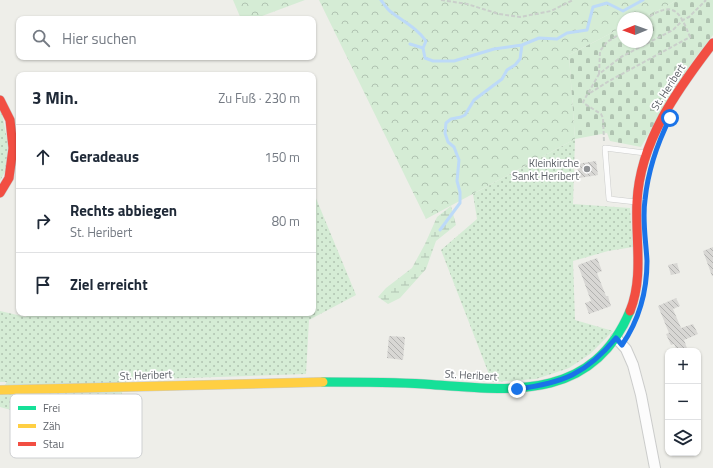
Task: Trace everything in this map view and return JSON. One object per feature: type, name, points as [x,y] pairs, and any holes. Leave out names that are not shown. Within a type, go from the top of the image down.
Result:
[{"type":"street","name":"St. Heribert","points":[[0,390],[354,382],[416,383],[490,389],[517,389],[539,386],[557,381],[581,371],[603,353],[616,338],[634,301],[637,279],[637,202],[640,178],[646,153],[661,118],[678,90],[713,43]]},
{"type":"street","points":[[0,100],[10,120],[13,148],[9,178],[0,193]]},
{"type":"street","points":[[616,338],[626,349],[633,365],[641,395],[655,468]]},
{"type":"lane","points":[[637,202],[609,199],[605,148],[646,153]]},
{"type":"path","points":[[441,0],[467,4],[499,14],[520,17],[551,11],[573,0]]},
{"type":"path","points":[[599,74],[621,57],[673,30],[706,0]]},
{"type":"path","points":[[589,94],[608,81],[690,36],[683,20],[676,11],[670,9],[658,11],[653,14]]},
{"type":"path","points":[[605,148],[603,118],[601,114],[583,102],[589,94],[599,74],[600,51],[608,42],[617,36]]},
{"type":"green space","points":[[233,0],[305,0],[262,16],[240,16]]},
{"type":"green space","points":[[319,0],[676,0],[653,13],[617,12],[617,30],[569,55],[575,139],[426,219]]},
{"type":"green space","points":[[676,0],[713,0],[713,35],[695,58],[674,90],[641,147],[610,141],[607,133],[575,139],[569,55],[617,30],[617,48],[653,48],[653,13]]},
{"type":"green space","points":[[0,110],[2,113],[8,144],[6,170],[0,181]]},
{"type":"green space","points":[[575,139],[573,204],[630,208],[633,247],[608,251],[573,261],[575,320],[613,331],[590,354],[569,368],[536,379],[492,382],[441,250],[477,219],[473,194]]},
{"type":"green space","points":[[316,198],[356,295],[309,320],[306,374],[126,380],[122,394],[10,394],[10,410],[0,407],[0,392],[7,382],[0,382],[0,311],[16,315],[16,316],[316,316]]},
{"type":"green space","points":[[451,206],[456,225],[436,241],[426,269],[400,298],[388,304],[378,297],[386,288],[412,268],[437,217]]},
{"type":"building","name":"Kleinkirche Sankt Heribert","points":[[596,161],[598,175],[579,178],[577,164]]},
{"type":"building","points":[[713,247],[713,276],[712,276],[703,251]]},
{"type":"building","points":[[597,258],[602,271],[597,273],[611,306],[589,314],[585,303],[591,301],[578,265]]},
{"type":"building","points":[[677,263],[680,273],[671,275],[668,265]]},
{"type":"building","points":[[676,298],[680,306],[673,309],[681,328],[693,324],[698,334],[684,340],[687,348],[676,348],[674,344],[671,345],[666,334],[669,333],[658,306]]},
{"type":"building","points":[[389,336],[405,337],[403,360],[387,358]]},
{"type":"waterway","points":[[381,0],[390,11],[422,36],[426,41],[423,48],[425,58],[433,61],[454,61],[494,49],[522,45],[539,38],[557,39],[567,33],[587,30],[593,7],[607,3],[623,11],[643,0]]},
{"type":"waterway","points":[[410,44],[423,48]]},
{"type":"waterway","points":[[440,230],[460,203],[460,192],[457,181],[459,160],[454,147],[448,142],[445,133],[446,123],[451,119],[465,115],[474,100],[502,79],[507,70],[515,65],[520,59],[522,45]]},
{"type":"traffic: fast","points":[[323,382],[399,383],[485,388],[515,388],[543,385],[569,377],[593,362],[613,341],[630,311]]},
{"type":"traffic: slow","points":[[0,390],[323,382]]},
{"type":"traffic: jam","points":[[630,311],[637,285],[637,202],[645,158],[653,137],[674,98],[686,79],[713,43]]},
{"type":"traffic: jam","points":[[0,100],[10,120],[13,148],[9,178],[0,193]]},
{"type":"place","name":"Kleinkirche Sankt Heribert","points":[[587,169]]},
{"type":"route","points":[[517,389],[539,386],[557,381],[581,371],[603,353],[616,338],[622,345],[632,330],[641,306],[646,282],[647,261],[644,201],[653,159],[659,141],[670,118]]}]
